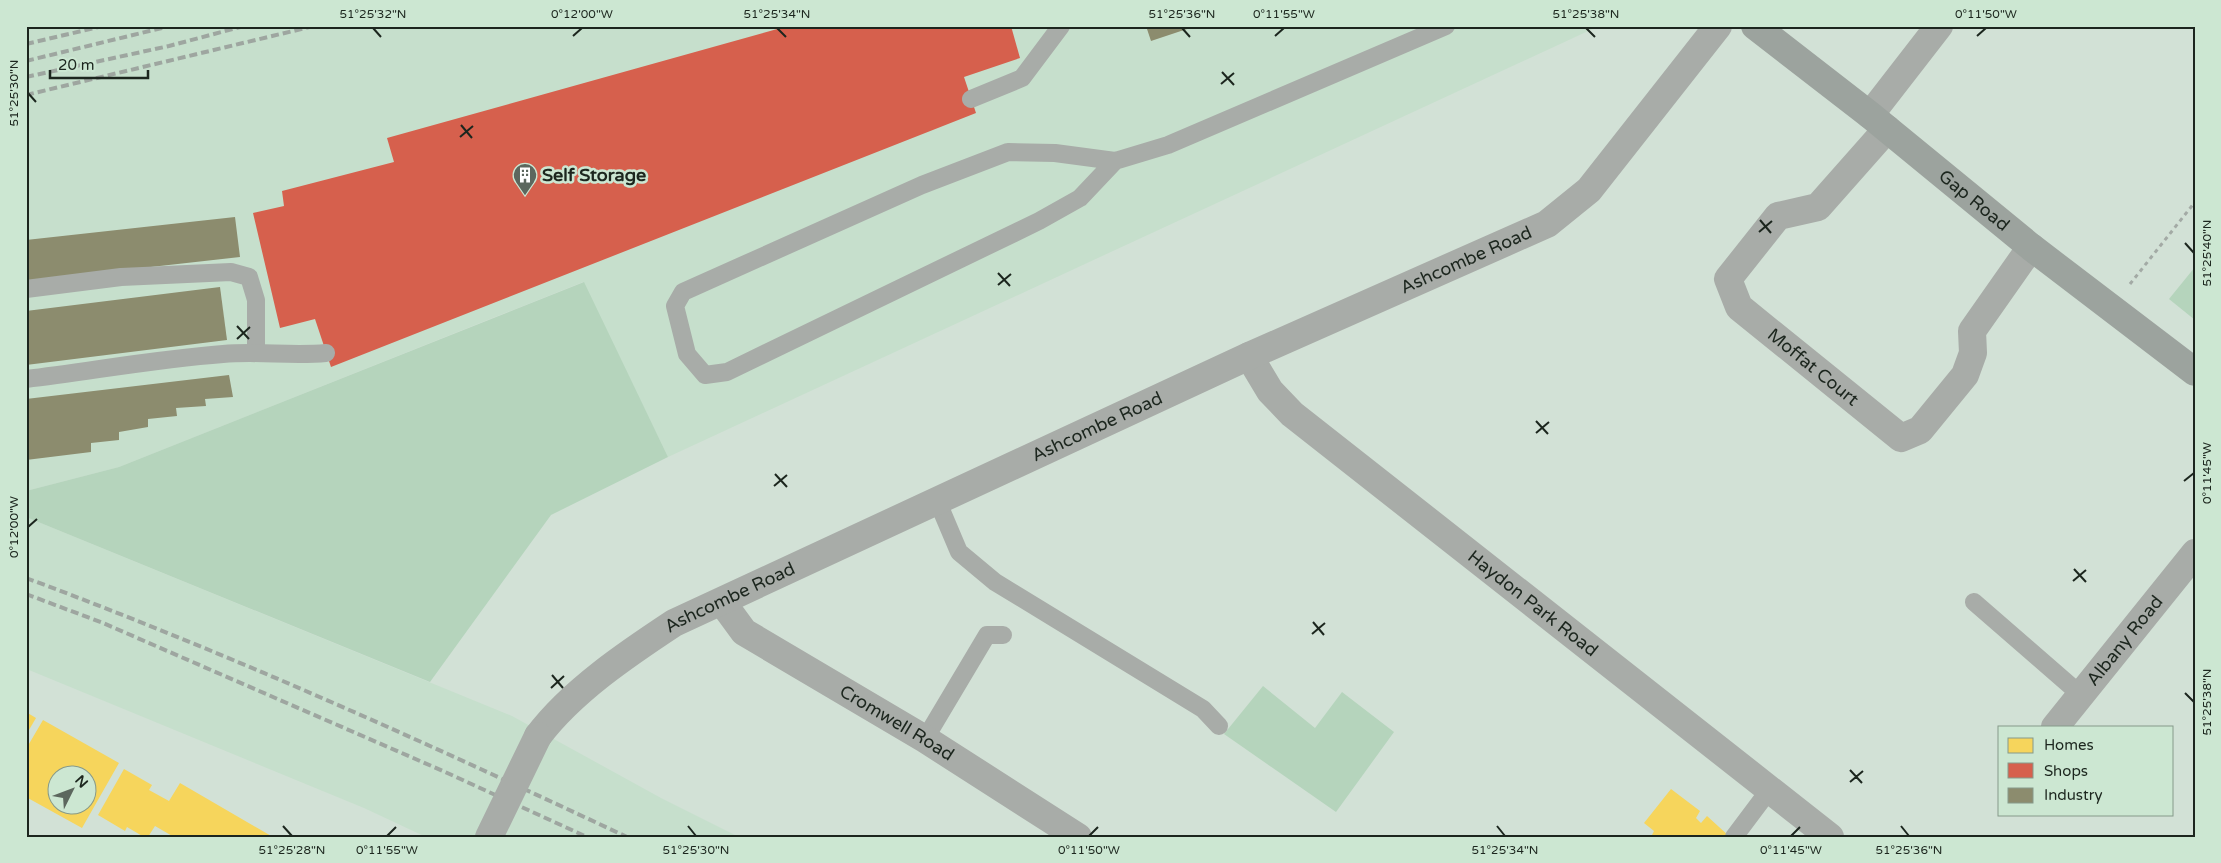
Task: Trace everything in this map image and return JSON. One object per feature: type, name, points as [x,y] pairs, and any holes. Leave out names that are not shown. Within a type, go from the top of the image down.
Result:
[{"type":"main road","name":"Gap Road","points":[[1755,26],[1878,122],[2032,247],[2195,372]]},
{"type":"street","name":"Ashcombe Road","points":[[489,837],[538,736],[556,713],[637,647],[674,623],[937,500],[1249,356],[1547,224],[1590,190],[1718,26]]},
{"type":"street","name":"Moffat Court","points":[[1939,26],[1878,122],[1818,207],[1778,216],[1728,279],[1739,307],[1901,438],[1920,430],[1965,375],[1973,353],[1972,331],[2032,247]]},
{"type":"street","name":"Haydon Park Road","points":[[1249,356],[1270,391],[1292,414],[1830,837]]},
{"type":"street","name":"Albany Road","points":[[2056,726],[2195,553]]},
{"type":"street","name":"Cromwell Road","points":[[722,602],[744,632],[925,739],[1078,837]]},
{"type":"lane","points":[[971,99],[1022,78],[1060,26]]},
{"type":"lane","points":[[1115,160],[1080,198],[1039,221],[727,372],[705,375],[687,354],[675,306],[683,292],[922,185],[1008,152],[1055,153],[1115,160],[1168,145],[1446,26]]},
{"type":"lane","points":[[26,289],[121,277],[231,272],[249,277],[256,300],[256,352]]},
{"type":"lane","points":[[26,379],[222,354],[256,352],[300,356],[326,353]]},
{"type":"lane","points":[[937,500],[959,552],[995,582],[1203,709],[1219,726]]},
{"type":"lane","points":[[1974,602],[2081,695]]},
{"type":"lane","points":[[925,739],[987,635],[1003,635]]},
{"type":"lane","points":[[1734,837],[1770,789]]},
{"type":"path","points":[[2111,308],[2195,202]]},
{"type":"shaded area","points":[[26,26],[1599,26],[668,457],[583,282],[119,467],[26,491]]},
{"type":"shaded area","points":[[2195,267],[2195,320],[2169,299]]},
{"type":"shaded area","points":[[584,282],[668,457],[551,515],[430,682],[26,517],[26,491],[119,467]]},
{"type":"shaded area","points":[[26,517],[512,716],[661,798],[739,837],[426,837],[364,808],[29,670],[26,668]]},
{"type":"shaded area","points":[[1263,686],[1315,728],[1342,692],[1394,732],[1336,812],[1224,734]]},
{"type":"building: Homes","points":[[26,712],[36,718],[26,735]]},
{"type":"building: Homes","points":[[43,720],[119,763],[98,800],[98,766],[48,766],[48,809],[26,797],[26,749]]},
{"type":"building: Homes","points":[[124,769],[152,785],[149,790],[169,801],[180,783],[273,837],[174,837],[155,826],[148,837],[144,837],[127,827],[125,831],[98,815]]},
{"type":"building: Homes","points":[[1671,789],[1700,811],[1696,818],[1701,823],[1707,816],[1730,837],[1655,837],[1652,835],[1654,831],[1644,823]]},
{"type":"building: Homes","points":[[60,816],[89,816],[82,828]]},
{"type":"building: Shops","name":"Self Storage","points":[[788,26],[1011,26],[1020,58],[964,77],[976,113],[331,367],[315,319],[280,328],[253,213],[284,206],[282,191],[394,162],[387,138]]},
{"type":"building: Industry","points":[[1146,26],[1193,26],[1193,27],[1151,41]]},
{"type":"building: Industry","points":[[235,217],[240,257],[26,281],[26,240]]},
{"type":"building: Industry","points":[[220,287],[227,340],[26,365],[26,311]]},
{"type":"building: Industry","points":[[229,375],[233,397],[205,399],[206,406],[176,408],[177,416],[148,419],[148,427],[119,432],[119,440],[91,443],[91,452],[26,460],[26,399]]},
{"type":"railway","points":[[26,44],[103,26]]},
{"type":"railway","points":[[26,61],[170,26]]},
{"type":"railway","points":[[26,77],[169,46],[244,26]]},
{"type":"railway","points":[[26,95],[314,26]]},
{"type":"railway","points":[[26,578],[179,637],[329,701],[627,837]]},
{"type":"railway","points":[[26,594],[103,623],[443,771],[587,837]]},
{"type":"place","name":"Self Storage","points":[[525,196]]}]
